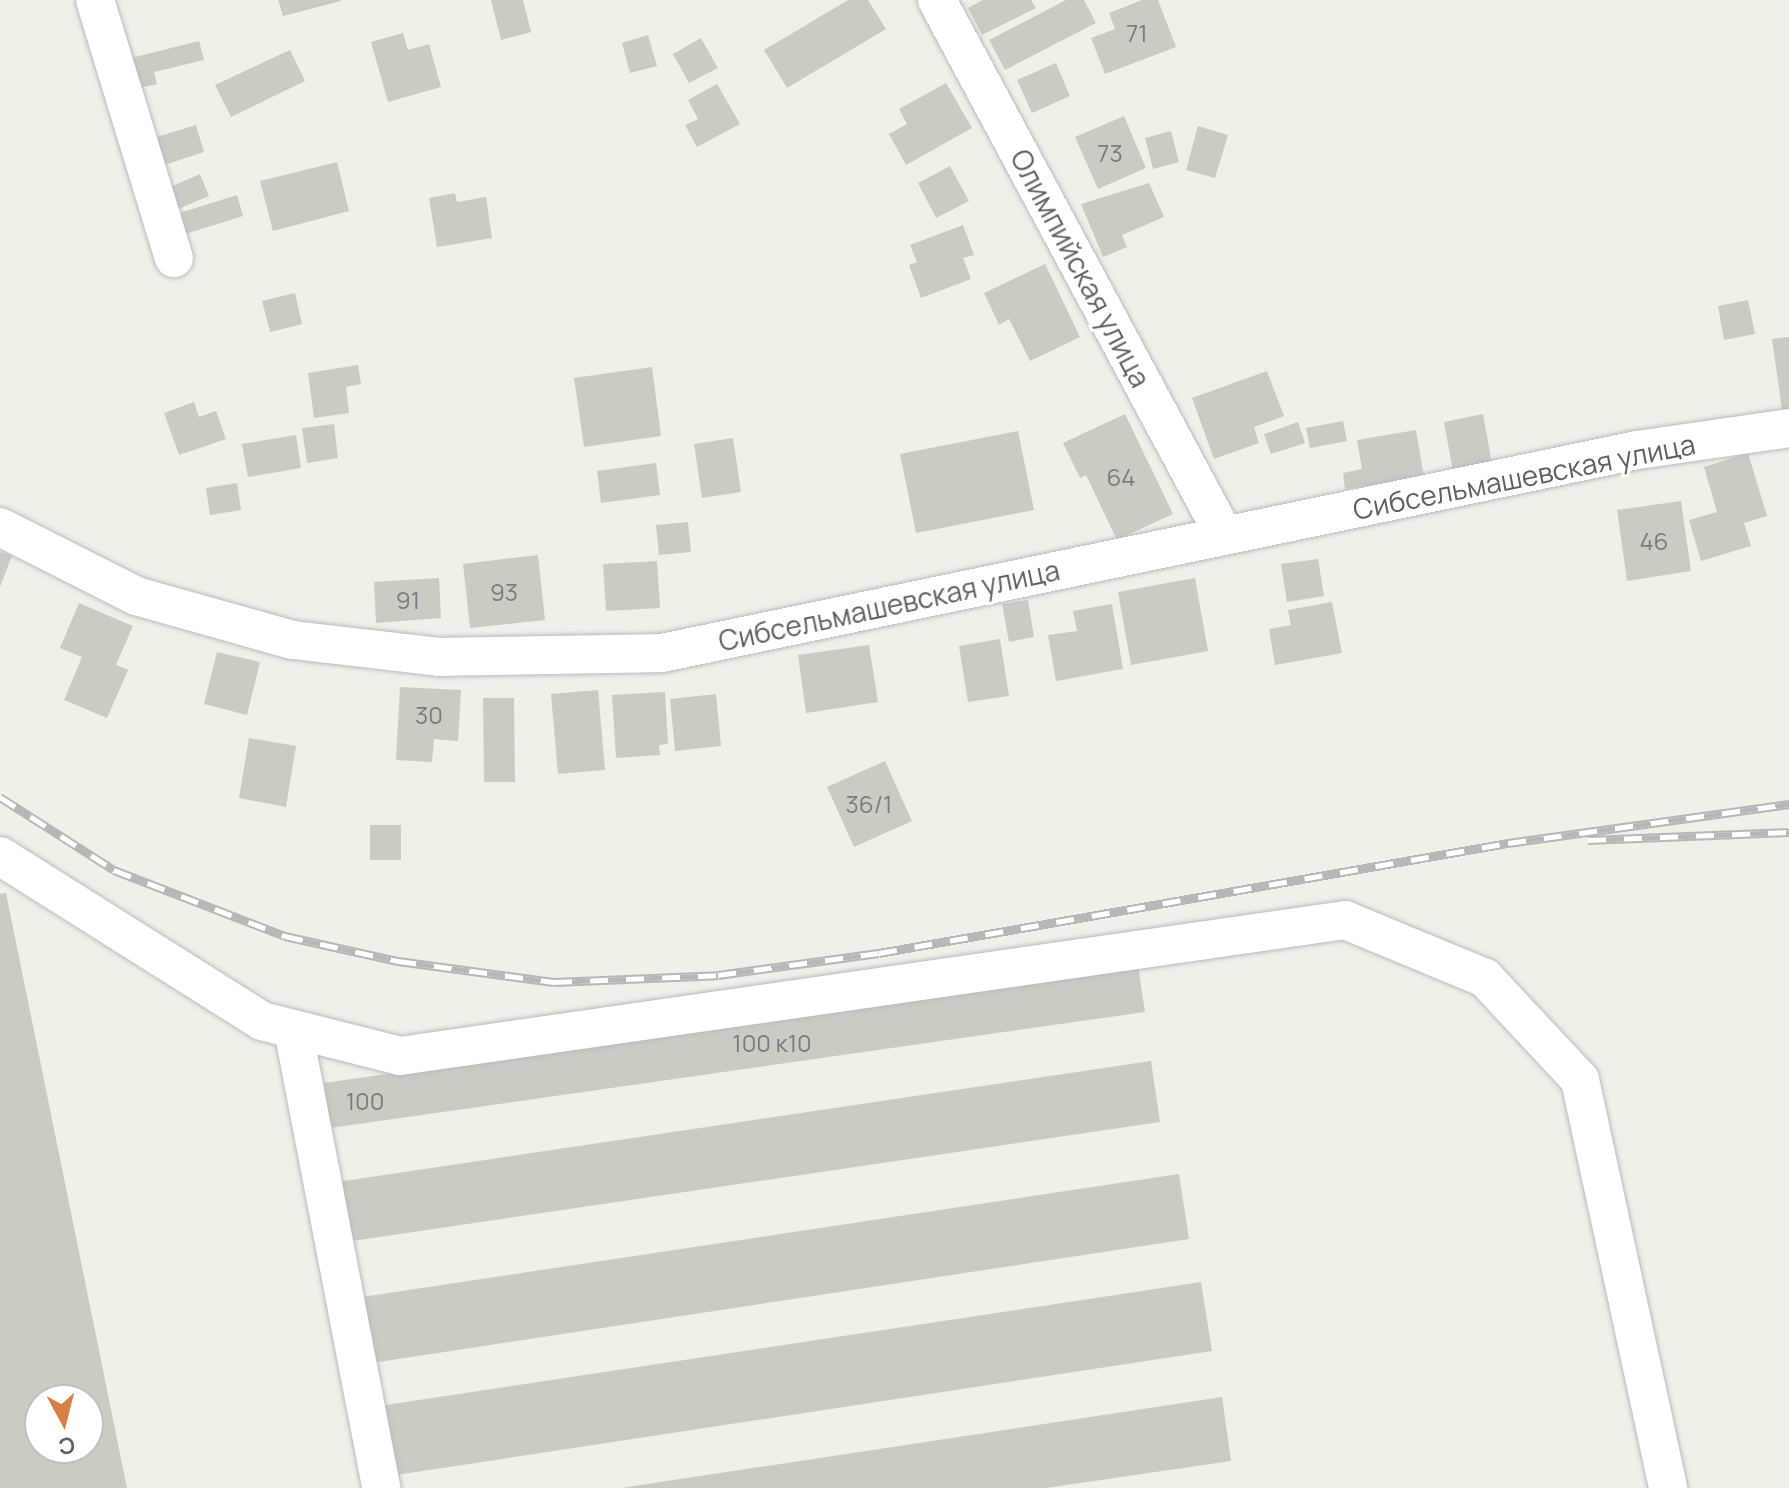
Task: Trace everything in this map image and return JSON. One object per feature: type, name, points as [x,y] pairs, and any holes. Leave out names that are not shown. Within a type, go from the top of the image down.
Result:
[{"type":"street","points":[[95,0],[174,258]]},
{"type":"street","name":"Олимпийская улица","points":[[937,0],[1224,535]]},
{"type":"street","name":"Сибсельмашевская улица","points":[[0,527],[136,596],[293,640],[439,657],[662,653],[1637,450],[1789,428]]},
{"type":"street","points":[[0,856],[262,1021],[400,1056],[1345,920],[1485,978],[1580,1080],[1668,1488]]},
{"type":"street","points":[[293,1029],[381,1488]]},
{"type":"building","points":[[278,0],[341,0],[341,1],[283,16]]},
{"type":"building","points":[[491,0],[523,0],[531,32],[501,40]]},
{"type":"building","points":[[848,0],[868,0],[886,29],[787,88],[764,50]]},
{"type":"building","points":[[983,0],[1031,0],[1036,8],[982,35],[968,8]]},
{"type":"building","points":[[1066,0],[1084,0],[1096,23],[1005,70],[989,40]]},
{"type":"building","points":[[1142,0],[1158,0],[1176,47],[1105,74],[1091,38],[1115,29],[1109,13]]},
{"type":"building","points":[[403,33],[408,50],[429,44],[441,87],[388,102],[371,42]]},
{"type":"building","points":[[648,35],[657,66],[630,73],[622,43]]},
{"type":"building","points":[[701,38],[718,68],[689,83],[673,54]]},
{"type":"building","points":[[199,41],[204,60],[154,72],[157,84],[135,89],[127,59]]},
{"type":"building","points":[[290,50],[305,81],[231,117],[215,85]]},
{"type":"building","points":[[1056,63],[1070,96],[1032,113],[1017,80]]},
{"type":"building","points":[[946,83],[972,128],[906,165],[889,134],[907,124],[899,109]]},
{"type":"building","points":[[717,84],[740,124],[697,147],[685,125],[698,119],[688,100]]},
{"type":"building","points":[[1124,116],[1146,168],[1098,189],[1075,137]]},
{"type":"building","points":[[196,125],[204,152],[161,166],[153,138]]},
{"type":"building","points":[[1198,126],[1228,135],[1215,178],[1186,170]]},
{"type":"building","points":[[1171,131],[1179,162],[1153,169],[1145,138]]},
{"type":"building","points":[[337,162],[349,211],[273,231],[260,181]]},
{"type":"building","points":[[950,166],[969,201],[936,218],[918,183]]},
{"type":"building","points":[[200,174],[209,196],[178,209],[168,188]]},
{"type":"building","points":[[1149,183],[1164,217],[1122,235],[1127,247],[1103,257],[1081,204]]},
{"type":"building","points":[[455,193],[457,202],[486,197],[492,238],[437,247],[429,198]]},
{"type":"building","points":[[237,195],[243,216],[179,236],[173,215]]},
{"type":"building","points":[[963,225],[974,255],[963,258],[971,279],[921,298],[909,265],[917,262],[910,245]]},
{"type":"building","points":[[1045,264],[1080,337],[1030,361],[1009,319],[999,325],[984,293]]},
{"type":"building","points":[[295,293],[302,324],[270,332],[262,301]]},
{"type":"building","points":[[1748,300],[1755,334],[1724,340],[1718,306]]},
{"type":"building","points":[[1789,337],[1789,416],[1783,417],[1772,339]]},
{"type":"building","points":[[358,365],[361,384],[346,387],[349,413],[314,418],[308,373]]},
{"type":"building","points":[[652,367],[661,436],[584,447],[574,378]]},
{"type":"building","points":[[1267,371],[1284,416],[1254,427],[1259,443],[1214,459],[1192,398]]},
{"type":"building","points":[[194,402],[199,417],[216,411],[226,439],[179,455],[164,413]]},
{"type":"building","points":[[1125,414],[1173,514],[1117,540],[1086,475],[1080,478],[1063,443]]},
{"type":"building","points":[[1483,414],[1492,464],[1453,472],[1444,422]]},
{"type":"building","points":[[1343,421],[1347,441],[1310,448],[1306,428]]},
{"type":"building","points":[[1298,422],[1305,443],[1271,454],[1264,434]]},
{"type":"building","points":[[334,424],[338,458],[307,463],[302,428]]},
{"type":"building","points":[[1416,430],[1424,477],[1345,489],[1343,473],[1362,469],[1357,440]]},
{"type":"building","points":[[1018,431],[1034,510],[916,533],[900,454]]},
{"type":"building","points":[[296,435],[301,468],[248,477],[242,444]]},
{"type":"building","points":[[733,438],[741,492],[702,498],[694,444]]},
{"type":"building","points":[[1748,453],[1767,516],[1744,523],[1751,546],[1701,561],[1689,520],[1717,512],[1704,467]]},
{"type":"building","points":[[656,463],[660,495],[601,503],[597,471]]},
{"type":"building","points":[[237,483],[241,510],[210,515],[206,488]]},
{"type":"building","points":[[1681,501],[1691,571],[1627,581],[1617,510]]},
{"type":"building","points":[[688,522],[691,552],[659,555],[656,525]]},
{"type":"building","points":[[0,552],[12,556],[0,587]]},
{"type":"building","points":[[538,555],[545,620],[470,628],[463,564]]},
{"type":"building","points":[[1318,559],[1324,596],[1287,602],[1281,564]]},
{"type":"building","points":[[657,561],[660,608],[606,611],[603,564]]},
{"type":"building","points":[[439,578],[441,618],[376,623],[374,582]]},
{"type":"building","points":[[1195,578],[1208,651],[1131,665],[1118,592]]},
{"type":"building","points":[[1028,600],[1034,637],[1009,642],[1002,604]]},
{"type":"building","points":[[1332,602],[1342,653],[1275,665],[1269,629],[1291,625],[1288,610]]},
{"type":"building","points":[[79,603],[133,626],[116,665],[128,670],[107,718],[64,700],[82,657],[60,648]]},
{"type":"building","points":[[1112,604],[1123,669],[1056,681],[1048,635],[1077,631],[1073,611]]},
{"type":"building","points":[[1000,639],[1009,696],[968,702],[959,646]]},
{"type":"building","points":[[869,645],[878,702],[806,713],[798,655]]},
{"type":"building","points":[[217,652],[260,662],[247,715],[204,704]]},
{"type":"building","points":[[400,687],[461,690],[458,741],[434,739],[432,762],[396,760]]},
{"type":"building","points":[[598,690],[605,770],[558,774],[551,694]]},
{"type":"building","points":[[665,692],[668,744],[659,745],[660,755],[616,758],[612,695]]},
{"type":"building","points":[[716,694],[721,746],[675,751],[670,699]]},
{"type":"building","points":[[483,698],[514,698],[515,782],[484,782]]},
{"type":"building","points":[[249,738],[296,746],[286,807],[239,798]]},
{"type":"building","points":[[885,761],[912,821],[854,847],[827,787]]},
{"type":"building","points":[[370,825],[401,825],[401,860],[370,860]]},
{"type":"building","points":[[6,893],[127,1488],[0,1488],[0,894]]},
{"type":"building","points":[[1138,966],[1145,1012],[330,1128],[324,1083]]},
{"type":"building","points":[[1151,1061],[1160,1122],[325,1245],[317,1185]]},
{"type":"building","points":[[1179,1174],[1189,1239],[352,1366],[342,1300]]},
{"type":"building","points":[[1201,1282],[1212,1351],[383,1477],[373,1407]]},
{"type":"building","points":[[1222,1397],[1231,1461],[1046,1488],[621,1488]]},
{"type":"railway","points":[[0,797],[114,870],[285,936],[398,961],[554,982],[718,975],[879,953],[1508,843],[1789,804]]},
{"type":"railway","points":[[1588,840],[1789,832]]}]
